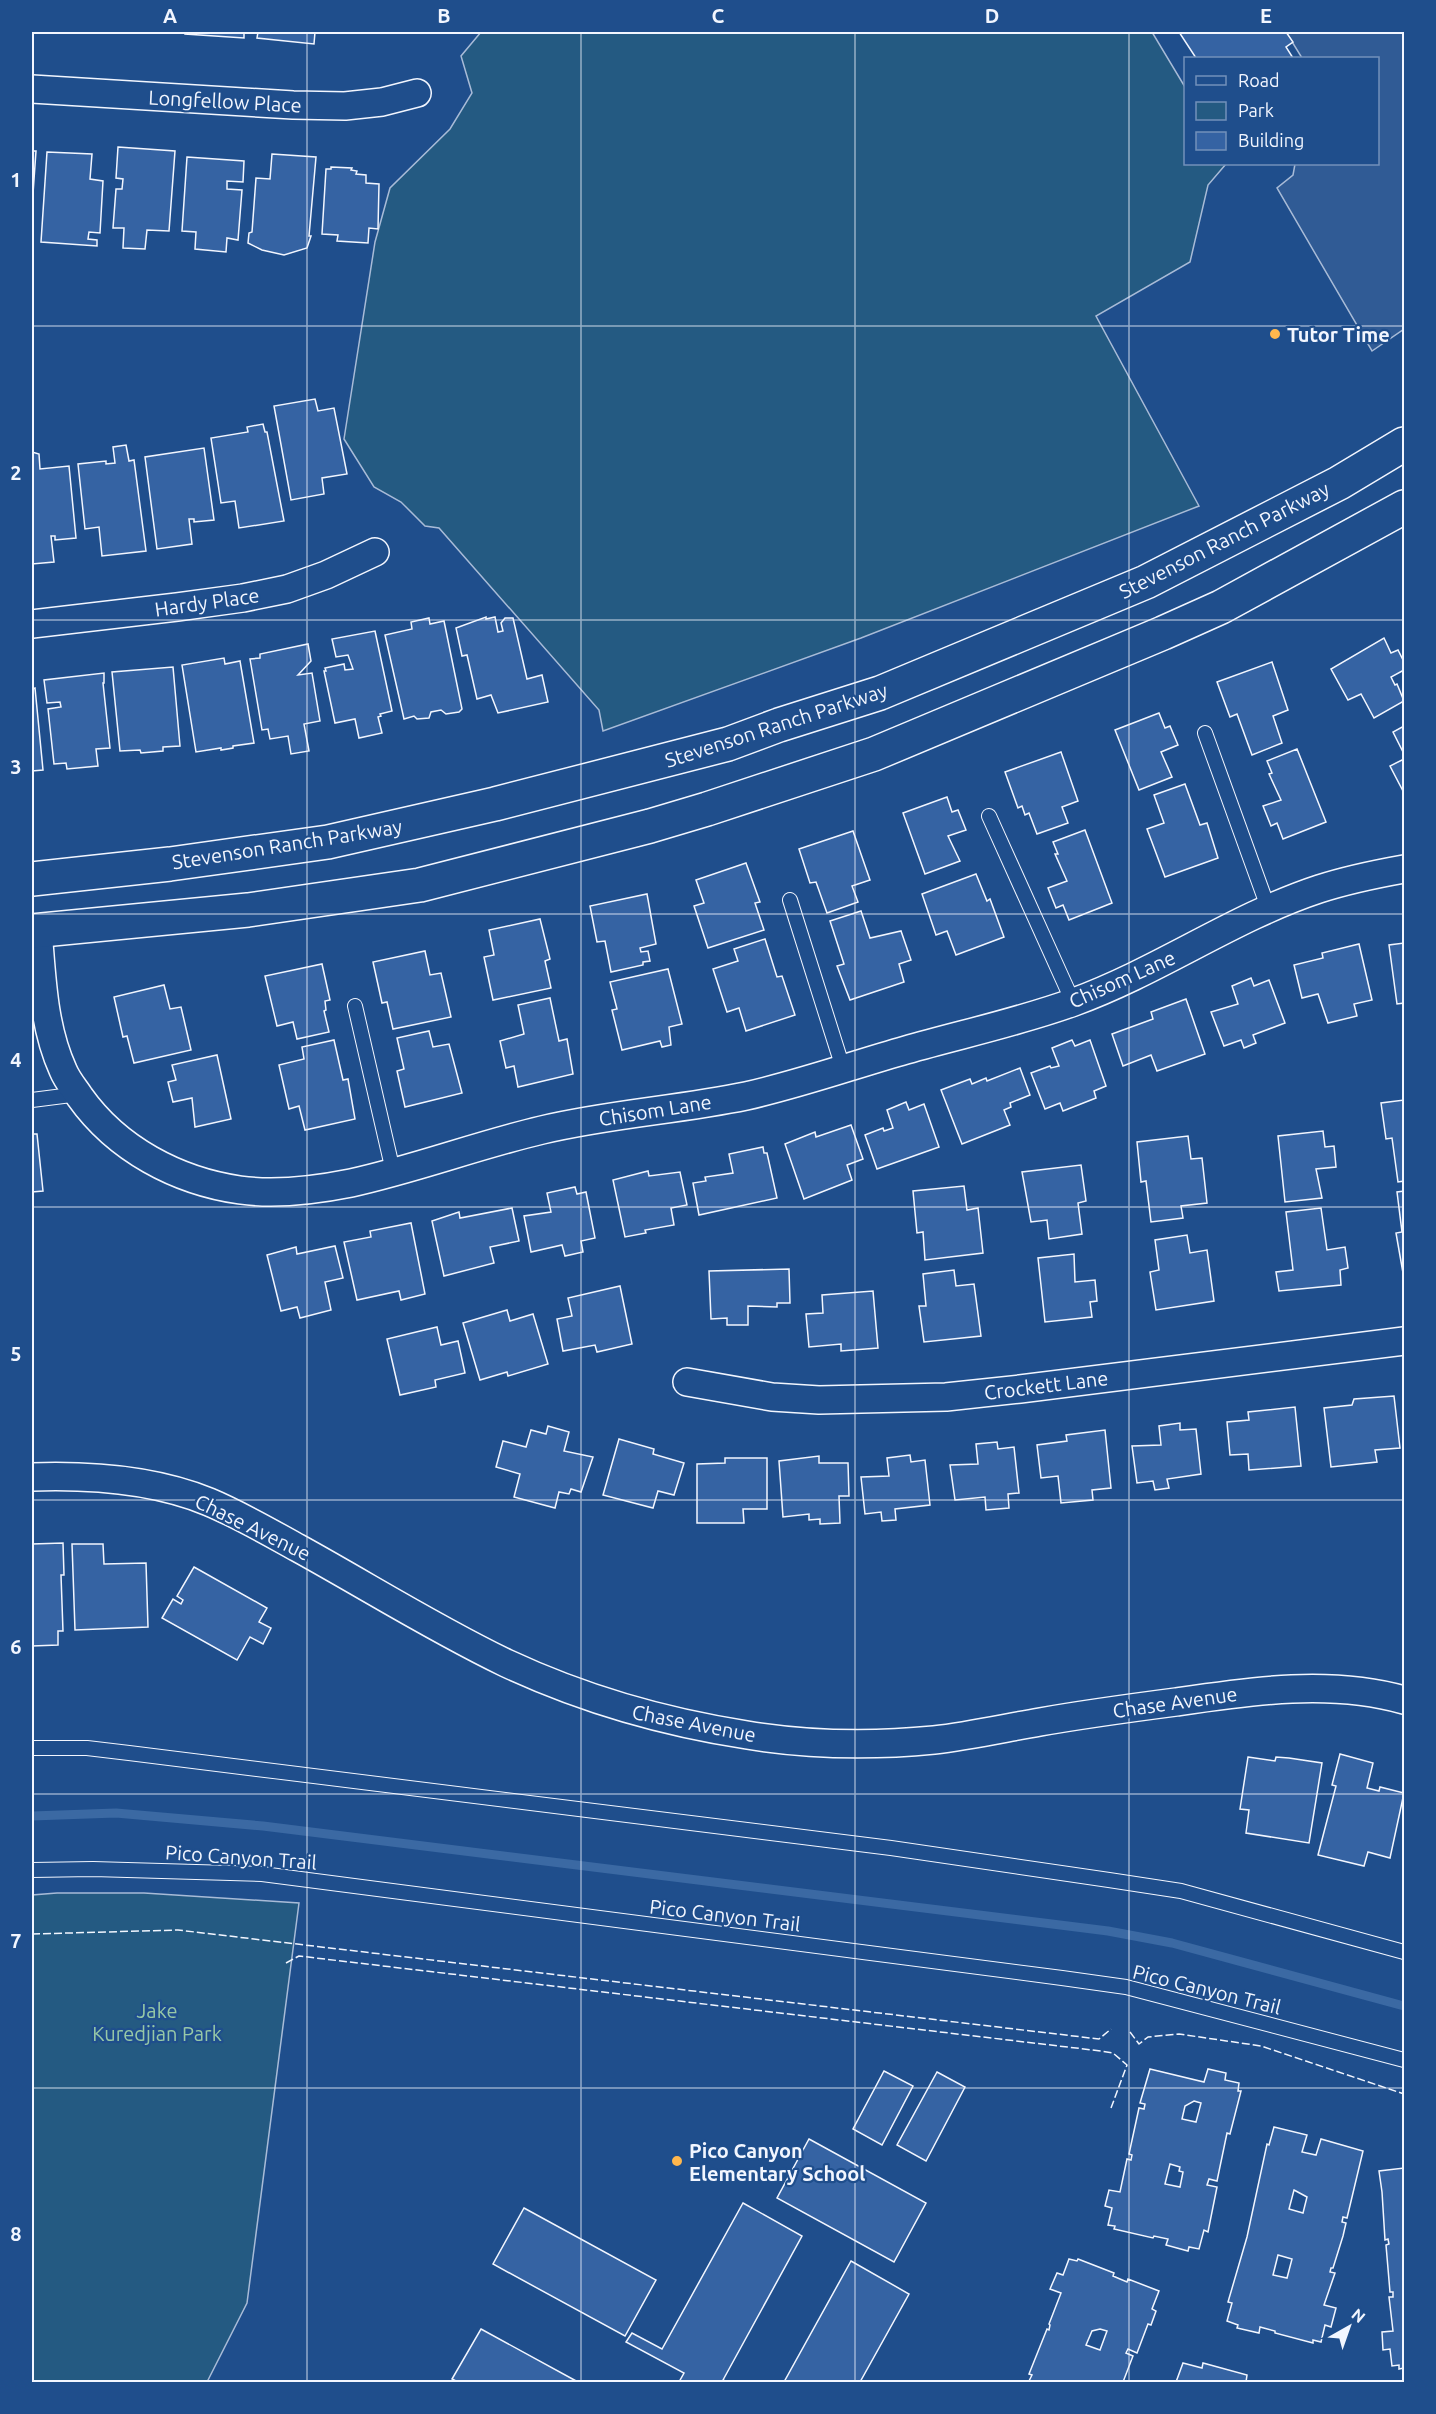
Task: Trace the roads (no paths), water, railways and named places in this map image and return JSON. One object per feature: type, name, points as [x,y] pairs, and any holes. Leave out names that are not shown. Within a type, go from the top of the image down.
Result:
[{"type":"main road","name":"Stevenson Ranch Parkway","points":[[32,879],[170,864],[328,842],[495,804],[728,744],[880,693],[1146,582],[1339,483],[1404,444]]},
{"type":"main road","points":[[35,930],[248,910],[420,885],[650,826],[748,797],[874,754],[1163,633],[1221,607],[1404,507]]},
{"type":"street","name":"Longfellow Place","points":[[32,89],[217,102],[345,106],[382,102],[417,93]]},
{"type":"street","name":"Hardy Place","points":[[32,624],[177,607],[287,589],[326,575],[375,552]]},
{"type":"street","name":"Chisom Lane","points":[[35,930],[42,988],[53,1045],[65,1075],[92,1114],[125,1145],[160,1166],[202,1181],[241,1190],[289,1191],[349,1183],[545,1130],[609,1116],[746,1096],[1023,1019],[1073,1002],[1140,974],[1269,910],[1318,890],[1366,876],[1404,869]]},
{"type":"street","name":"Crockett Lane","points":[[687,1382],[772,1397],[808,1399],[946,1396],[1020,1389],[1404,1341]]},
{"type":"street","name":"Chase Avenue","points":[[32,1477],[107,1478],[156,1486],[206,1501],[252,1522],[505,1662],[558,1686],[619,1707],[685,1724],[751,1736],[823,1743],[937,1740],[1070,1717],[1245,1692],[1292,1688],[1343,1690],[1404,1700]]},
{"type":"lane","points":[[1205,733],[1269,910]]},
{"type":"lane","points":[[989,816],[1073,1002]]},
{"type":"lane","points":[[790,900],[843,1068]]},
{"type":"lane","points":[[355,1006],[393,1171]]},
{"type":"lane","points":[[32,1100],[79,1094]]},
{"type":"lane","points":[[32,1748],[87,1748],[485,1796],[868,1845],[1109,1880],[1181,1891],[1404,1952]]},
{"type":"lane","name":"Pico Canyon Trail","points":[[32,1870],[104,1869],[261,1874],[1062,1978],[1126,1988],[1404,2060]]},
{"type":"waterway","points":[[32,1816],[116,1813],[263,1826],[1108,1931],[1172,1943],[1404,2006]]},
{"type":"place","name":"Tutor Time","points":[[1275,334]]},
{"type":"place","name":"Pico Canyon Elementary School","points":[[677,2161]]},
{"type":"park label","name":"Jake Kuredjian Park","points":[[157,2022]]}]
